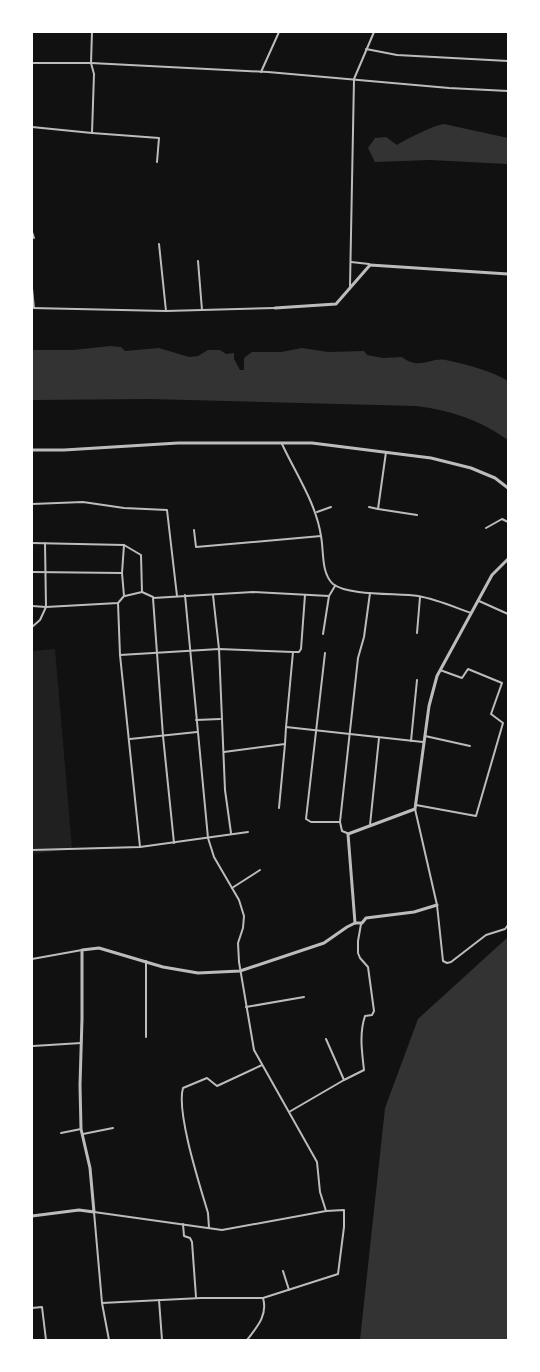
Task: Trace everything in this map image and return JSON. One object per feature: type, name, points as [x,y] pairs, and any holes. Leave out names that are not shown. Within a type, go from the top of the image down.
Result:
[{"type":"street","points":[[92,32],[91,63],[94,74],[92,133]]},
{"type":"street","points":[[261,72],[279,32]]},
{"type":"street","points":[[350,288],[354,79],[374,32]]},
{"type":"street","points":[[366,49],[397,55],[508,61]]},
{"type":"street","points":[[32,63],[91,63],[261,72],[508,91]]},
{"type":"street","points":[[32,127],[159,138],[157,162]]},
{"type":"street","points":[[32,232],[34,238]]},
{"type":"street","points":[[159,244],[166,311]]},
{"type":"street","points":[[198,261],[202,310]]},
{"type":"street","points":[[351,262],[508,274]]},
{"type":"street","points":[[32,288],[33,308],[166,311],[336,304],[370,265]]},
{"type":"street","points":[[32,450],[74,450],[178,443],[312,443],[431,458],[471,468],[495,478],[508,488]]},
{"type":"street","points":[[282,444],[316,512],[326,576],[334,586],[345,590],[420,597],[472,613]]},
{"type":"street","points":[[378,509],[386,452]]},
{"type":"street","points":[[32,504],[83,502],[123,508],[167,510],[177,596]]},
{"type":"street","points":[[316,512],[331,507]]},
{"type":"street","points":[[369,507],[417,515]]},
{"type":"street","points":[[486,528],[502,519],[508,522]]},
{"type":"street","points":[[194,530],[196,547],[321,536]]},
{"type":"street","points":[[32,543],[124,544],[141,555],[142,592]]},
{"type":"street","points":[[32,627],[40,620],[46,607],[45,543]]},
{"type":"street","points":[[124,544],[122,573],[124,596]]},
{"type":"street","points":[[508,559],[492,575],[440,670],[429,706],[415,807],[437,905],[443,961],[447,963],[462,955],[486,935],[505,929],[508,925]]},
{"type":"street","points":[[32,573],[122,573]]},
{"type":"street","points":[[323,634],[329,596],[334,586]]},
{"type":"street","points":[[140,847],[120,656],[118,603],[124,596],[142,592],[153,598],[253,592],[329,596]]},
{"type":"street","points":[[370,593],[364,637],[358,658],[348,734],[340,822],[342,831],[348,834],[415,807],[476,816],[503,723],[491,714],[502,682],[468,669],[462,678],[440,670]]},
{"type":"street","points":[[213,595],[219,649],[225,790],[231,833]]},
{"type":"street","points":[[120,656],[219,649],[299,652],[305,595]]},
{"type":"street","points":[[185,596],[188,650],[208,838],[214,857],[239,900],[244,916],[238,942],[240,971],[251,1039],[262,1065],[317,1162],[320,1192],[326,1211]]},
{"type":"street","points":[[417,633],[420,597]]},
{"type":"street","points":[[153,598],[163,736],[174,843]]},
{"type":"street","points":[[479,600],[508,614]]},
{"type":"street","points":[[32,606],[118,603]]},
{"type":"street","points":[[279,808],[293,652]]},
{"type":"street","points":[[325,653],[307,820],[310,822],[340,822]]},
{"type":"street","points":[[411,741],[417,680]]},
{"type":"street","points":[[196,720],[222,719]]},
{"type":"street","points":[[286,727],[425,742]]},
{"type":"street","points":[[130,739],[197,732]]},
{"type":"street","points":[[425,736],[470,746]]},
{"type":"street","points":[[370,825],[379,738]]},
{"type":"street","points":[[224,752],[285,744]]},
{"type":"street","points":[[32,850],[140,847],[248,832]]},
{"type":"street","points":[[348,834],[355,923]]},
{"type":"street","points":[[232,888],[260,870]]},
{"type":"street","points":[[289,1112],[364,1070],[361,1050],[363,1023],[365,1016],[374,1012],[368,968],[358,952],[362,923],[366,918],[414,912],[437,905]]},
{"type":"street","points":[[32,959],[99,948],[163,967],[198,973],[240,971],[324,943],[355,923],[362,923]]},
{"type":"street","points":[[82,950],[81,1129],[90,1168],[102,1303],[109,1341]]},
{"type":"street","points":[[146,961],[146,1037]]},
{"type":"street","points":[[246,1007],[304,997]]},
{"type":"street","points":[[326,1039],[344,1080]]},
{"type":"street","points":[[33,1046],[81,1043]]},
{"type":"street","points":[[209,1228],[208,1214],[188,1140],[180,1096],[183,1088],[207,1078],[217,1086],[262,1065]]},
{"type":"street","points":[[83,1134],[113,1128]]},
{"type":"street","points":[[62,1133],[81,1129]]},
{"type":"street","points":[[32,1216],[79,1210],[222,1230],[326,1211],[344,1210],[338,1274],[263,1298],[196,1298],[102,1303]]},
{"type":"street","points":[[183,1224],[184,1236],[190,1238],[192,1242],[196,1298]]},
{"type":"street","points":[[283,1271],[289,1290]]},
{"type":"street","points":[[248,1341],[264,1315],[263,1298]]},
{"type":"street","points":[[159,1300],[162,1341]]},
{"type":"street","points":[[32,1308],[42,1307],[46,1341]]},
{"type":"shaded area","points":[[444,124],[508,138],[508,164],[430,160],[375,162],[368,148],[375,138],[386,137],[397,145]]},
{"type":"shaded area","points":[[121,347],[125,351],[159,348],[189,357],[198,356],[208,350],[220,350],[226,354],[234,353],[234,359],[240,370],[244,370],[244,358],[252,352],[281,352],[302,348],[328,352],[364,351],[367,355],[383,358],[402,357],[414,363],[446,360],[486,371],[508,381],[508,440],[464,417],[416,406],[149,399],[32,400],[32,350],[73,350]]},
{"type":"shaded area","points":[[55,649],[72,849],[32,854],[32,651]]},
{"type":"shaded area","points":[[508,937],[508,1340],[360,1340],[385,1108],[418,1019]]}]
